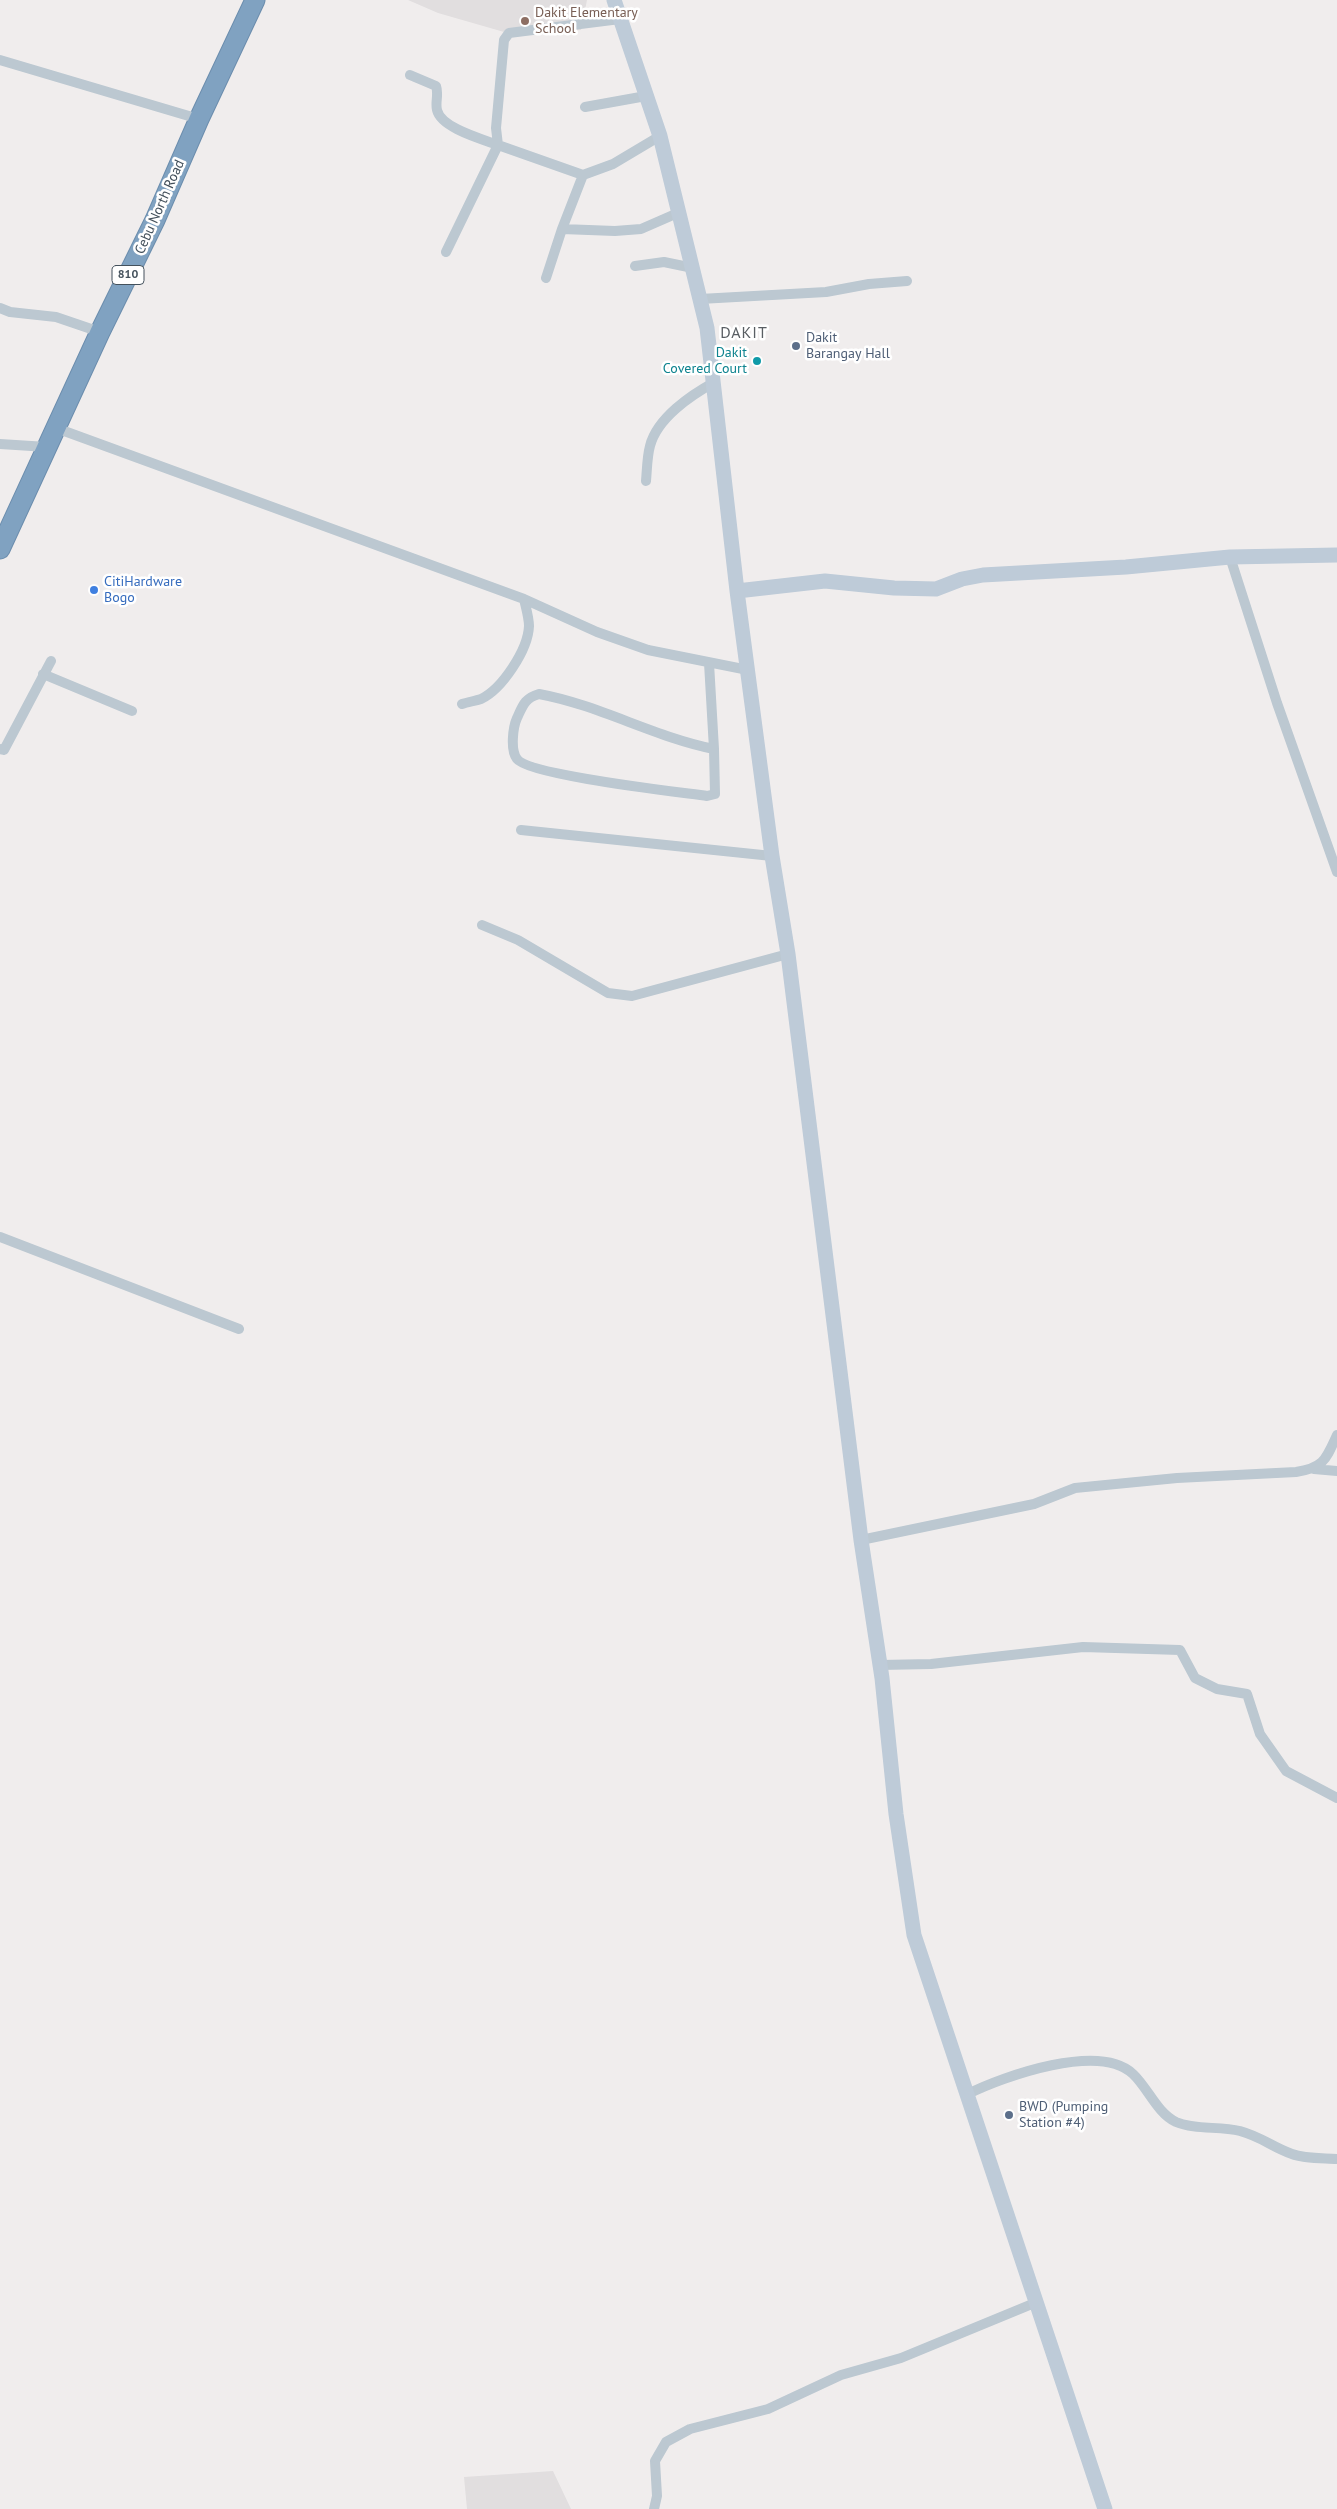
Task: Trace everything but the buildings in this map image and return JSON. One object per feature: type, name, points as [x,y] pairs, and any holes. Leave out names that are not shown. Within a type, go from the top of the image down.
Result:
[{"type":"highway","name":"Cebu North Road","points":[[0,549],[100,332],[155,220],[199,119],[255,0]]},
{"type":"main road","points":[[614,0],[660,136],[707,328],[715,382],[737,591],[772,856],[788,954],[861,1540],[880,1665],[896,1814],[914,1935],[936,2007],[968,2094],[1105,2509]]},
{"type":"main road","points":[[737,591],[825,581],[894,588],[936,589],[962,579],[983,575],[1126,567],[1230,557],[1337,555]]},
{"type":"street","points":[[446,252],[498,145],[496,128],[504,40],[509,33],[620,20]]},
{"type":"street","points":[[0,60],[199,119]]},
{"type":"street","points":[[410,75],[436,86],[437,110],[447,123],[453,127],[584,175],[613,164],[660,136]]},
{"type":"street","points":[[585,107],[646,96]]},
{"type":"street","points":[[546,278],[562,229],[584,175]]},
{"type":"street","points":[[562,229],[615,231],[641,229],[680,212]]},
{"type":"street","points":[[635,266],[664,262],[693,268]]},
{"type":"street","points":[[700,299],[826,292],[869,284],[907,281]]},
{"type":"street","points":[[0,308],[10,312],[56,317],[100,332]]},
{"type":"street","points":[[646,481],[650,446],[660,425],[695,392],[715,382]]},
{"type":"street","points":[[56,428],[524,600],[597,632],[648,650],[687,656],[748,670]]},
{"type":"street","points":[[0,444],[47,447]]},
{"type":"street","points":[[1230,557],[1277,703],[1337,872]]},
{"type":"street","points":[[462,704],[480,699],[493,691],[509,674],[524,644],[529,626],[524,600]]},
{"type":"street","points":[[0,748],[4,750],[51,661]]},
{"type":"street","points":[[709,662],[717,791],[715,794],[707,796],[554,773],[525,765],[517,759],[514,737],[515,722],[524,702],[530,697],[539,694],[559,698],[674,738],[714,749]]},
{"type":"street","points":[[43,674],[132,711]]},
{"type":"street","points":[[521,830],[772,856]]},
{"type":"street","points":[[482,925],[518,940],[608,993],[620,996],[632,996],[788,954]]},
{"type":"street","points":[[0,1238],[239,1329]]},
{"type":"street","points":[[1314,1469],[1328,1456],[1337,1435]]},
{"type":"street","points":[[861,1540],[1034,1504],[1075,1488],[1177,1478],[1296,1472],[1314,1469],[1337,1471]]},
{"type":"street","points":[[880,1665],[931,1664],[1083,1647],[1180,1650],[1195,1678],[1217,1689],[1247,1694],[1260,1734],[1286,1771],[1337,1798]]},
{"type":"street","points":[[968,2094],[996,2080],[1071,2061],[1117,2062],[1133,2073],[1160,2110],[1175,2121],[1192,2126],[1224,2128],[1260,2137],[1293,2155],[1337,2159]]},
{"type":"street","points":[[654,2509],[657,2496],[655,2461],[666,2442],[690,2429],[768,2409],[841,2375],[901,2358],[1037,2302]]},
{"type":"shaded area","name":"Dakit Elementary School","points":[[408,0],[587,0],[581,30],[511,34],[438,13]]},
{"type":"shaded area","points":[[553,2471],[571,2509],[467,2509],[464,2477]]},
{"type":"place","name":"Dakit Elementary School","points":[[525,21]]},
{"type":"place","name":"Dakit Barangay Hall","points":[[796,346]]},
{"type":"place","name":"Dakit Covered Court","points":[[757,361]]},
{"type":"place","name":"CitiHardware Bogo","points":[[94,590]]},
{"type":"place","name":"BWD (Pumping Station #4)","points":[[1009,2115]]},
{"type":"district","name":"DAKIT","points":[[744,333]]}]
